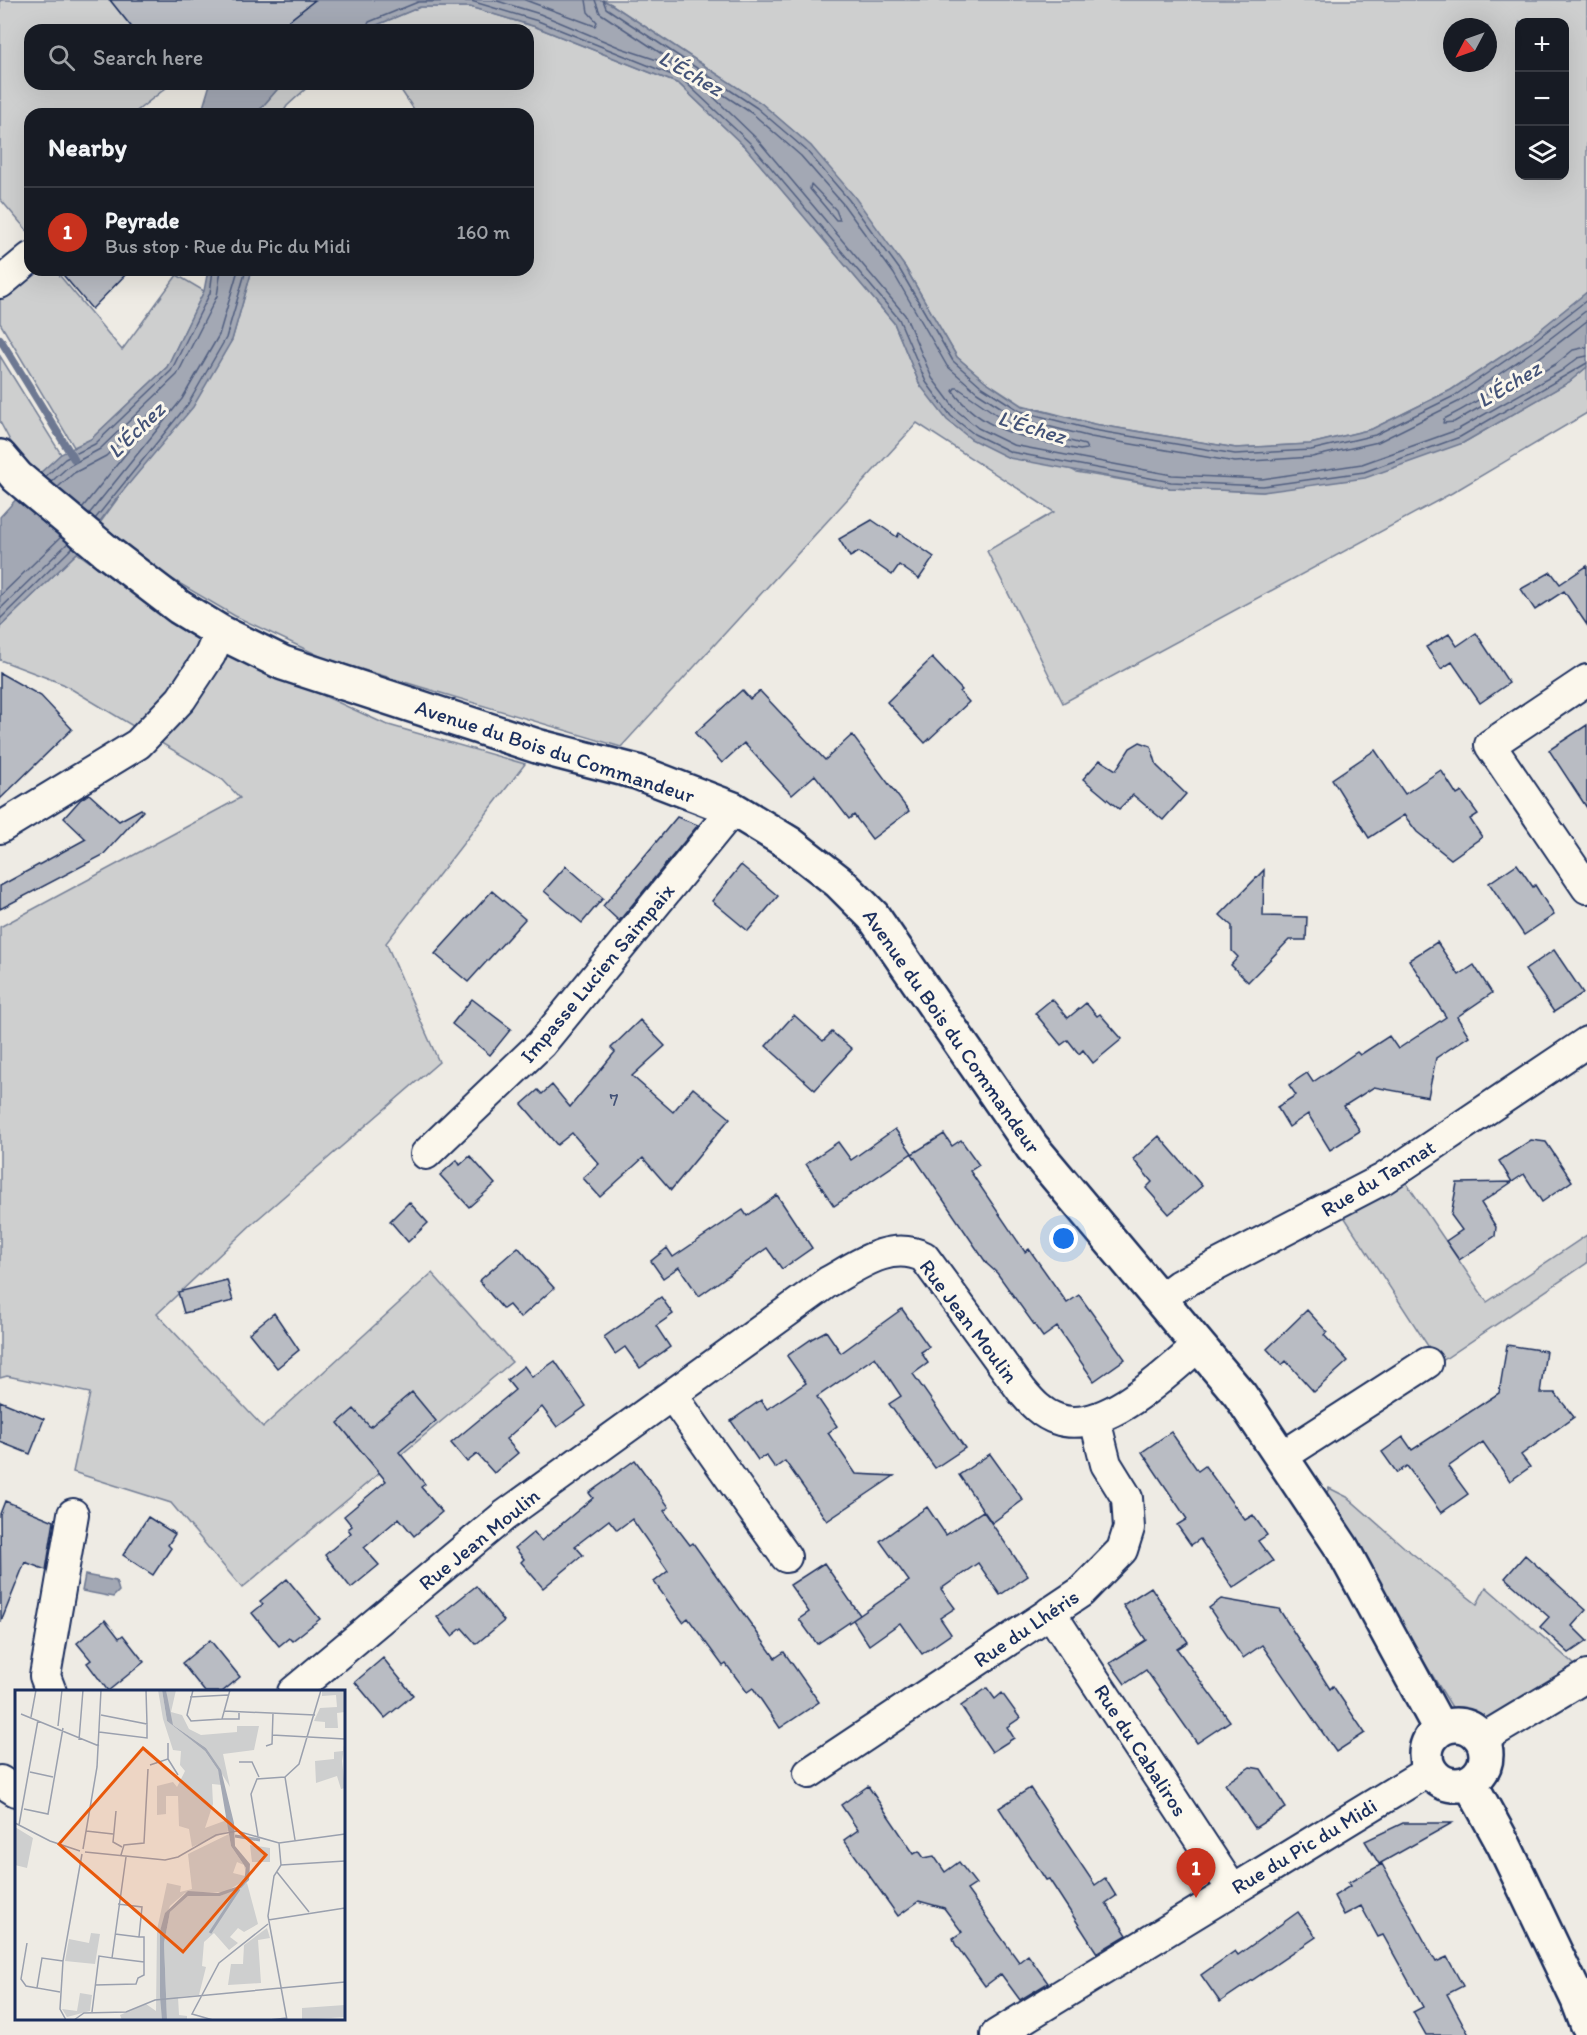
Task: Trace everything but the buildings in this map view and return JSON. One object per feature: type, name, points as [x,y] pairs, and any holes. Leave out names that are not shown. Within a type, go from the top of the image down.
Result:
[{"type":"main road","name":"Avenue du Bois du Commandeur","points":[[8,467],[106,552],[179,607],[220,632],[283,663],[540,747],[637,772],[733,809],[789,843],[839,882],[873,916],[1032,1147],[1240,1395],[1283,1456],[1342,1548],[1440,1730]]},
{"type":"main road","points":[[1455,1725],[1470,1728],[1482,1739],[1487,1755],[1483,1772],[1470,1783],[1455,1786],[1448,1784],[1440,1781],[1430,1770],[1426,1755],[1430,1740],[1440,1730],[1455,1725]]},
{"type":"main road","points":[[1470,1783],[1504,1845],[1578,2000],[1587,2024]]},
{"type":"street","points":[[0,283],[24,263]]},
{"type":"street","points":[[0,828],[138,744],[181,699],[210,656],[220,632]]},
{"type":"street","points":[[1587,680],[1490,745],[1587,888]]},
{"type":"street","name":"Impasse Lucien Saimpaix","points":[[426,1154],[542,1044],[733,809]]},
{"type":"street","name":"Rue du Tannat","points":[[1160,1299],[1179,1285],[1383,1179],[1587,1042]]},
{"type":"street","name":"Rue Jean Moulin","points":[[295,1690],[504,1516],[828,1282],[884,1253],[914,1252],[924,1257],[1038,1409],[1059,1420],[1095,1420],[1120,1408],[1199,1345]]},
{"type":"street","points":[[1283,1456],[1427,1363]]},
{"type":"street","points":[[672,1395],[786,1557]]},
{"type":"street","name":"Rue du Lhéris","points":[[809,1773],[1081,1592],[1122,1550],[1129,1528],[1126,1498],[1106,1464],[1095,1420]]},
{"type":"street","points":[[50,1690],[45,1676],[73,1514]]},
{"type":"street","name":"Rue du Cabaliros","points":[[1050,1611],[1233,1889]]},
{"type":"street","points":[[1482,1739],[1587,1676]]},
{"type":"street","name":"Rue du Pic du Midi","points":[[996,2035],[1430,1770]]},
{"type":"street","points":[[0,1781],[15,1790]]},
{"type":"shaded area","points":[[0,0],[110,0],[129,24],[24,24],[24,90],[163,90],[141,108],[24,108],[24,227],[0,199]]},
{"type":"shaded area","points":[[602,0],[1587,0],[1587,292],[1531,337],[1451,390],[1372,429],[1310,444],[1236,448],[1094,424],[1022,405],[985,381],[957,357],[905,267],[811,146],[761,103]]},
{"type":"shaded area","points":[[420,7],[470,7],[526,24],[379,24]]},
{"type":"shaded area","points":[[534,26],[679,84],[746,148],[894,323],[920,385],[1076,472],[1170,488],[1263,492],[1463,443],[1569,382],[1587,367],[1587,413],[1452,493],[1063,703],[987,551],[1054,512],[917,423],[621,747],[324,658],[235,616],[160,572],[100,523],[232,340],[250,276],[534,276],[534,108],[413,108],[401,90],[534,90]]},
{"type":"shaded area","points":[[277,90],[304,90],[286,108],[261,108]]},
{"type":"shaded area","points":[[24,275],[60,276],[122,350],[176,276],[204,291],[167,367],[91,439],[74,447],[0,323],[0,293]]},
{"type":"shaded area","points":[[0,356],[61,454],[38,475],[21,461],[0,422]]},
{"type":"shaded area","points":[[77,553],[198,638],[385,724],[525,764],[386,943],[439,1062],[252,1224],[157,1314],[263,1427],[432,1273],[512,1362],[242,1588],[171,1503],[73,1472],[90,1393],[7,1376],[0,1378],[0,927],[240,798],[223,780],[63,684],[0,660],[0,627]]},
{"type":"shaded area","points":[[1403,1178],[1487,1302],[1587,1235],[1587,1263],[1439,1363],[1343,1215]]},
{"type":"shaded area","points":[[1329,1488],[1347,1497],[1404,1547],[1477,1604],[1486,1587],[1576,1666],[1466,1730],[1324,1499]]},
{"type":"water","name":"L'Échez","points":[[315,0],[602,0],[611,4],[761,103],[811,146],[854,196],[905,267],[957,357],[985,381],[1022,406],[1094,424],[1236,448],[1310,444],[1372,429],[1451,390],[1531,337],[1587,292],[1587,367],[1569,382],[1463,443],[1365,478],[1263,492],[1170,488],[1009,458],[971,439],[947,420],[920,385],[894,323],[746,148],[679,84],[534,26],[534,24],[526,24],[470,7],[420,7],[379,24],[285,24]]},
{"type":"water","points":[[208,90],[277,90],[261,108],[203,108]]},
{"type":"water","name":"L'Échez","points":[[207,276],[250,276],[232,340],[193,407],[117,498],[77,553],[0,627],[0,517],[38,475],[61,454],[91,439],[167,367],[204,291]]},
{"type":"water","points":[[85,1575],[116,1581],[119,1591],[113,1597],[82,1591]]},
{"type":"waterway","points":[[0,339],[74,459]]},
{"type":"place","name":"Peyrade","points":[[1196,1898]]}]
